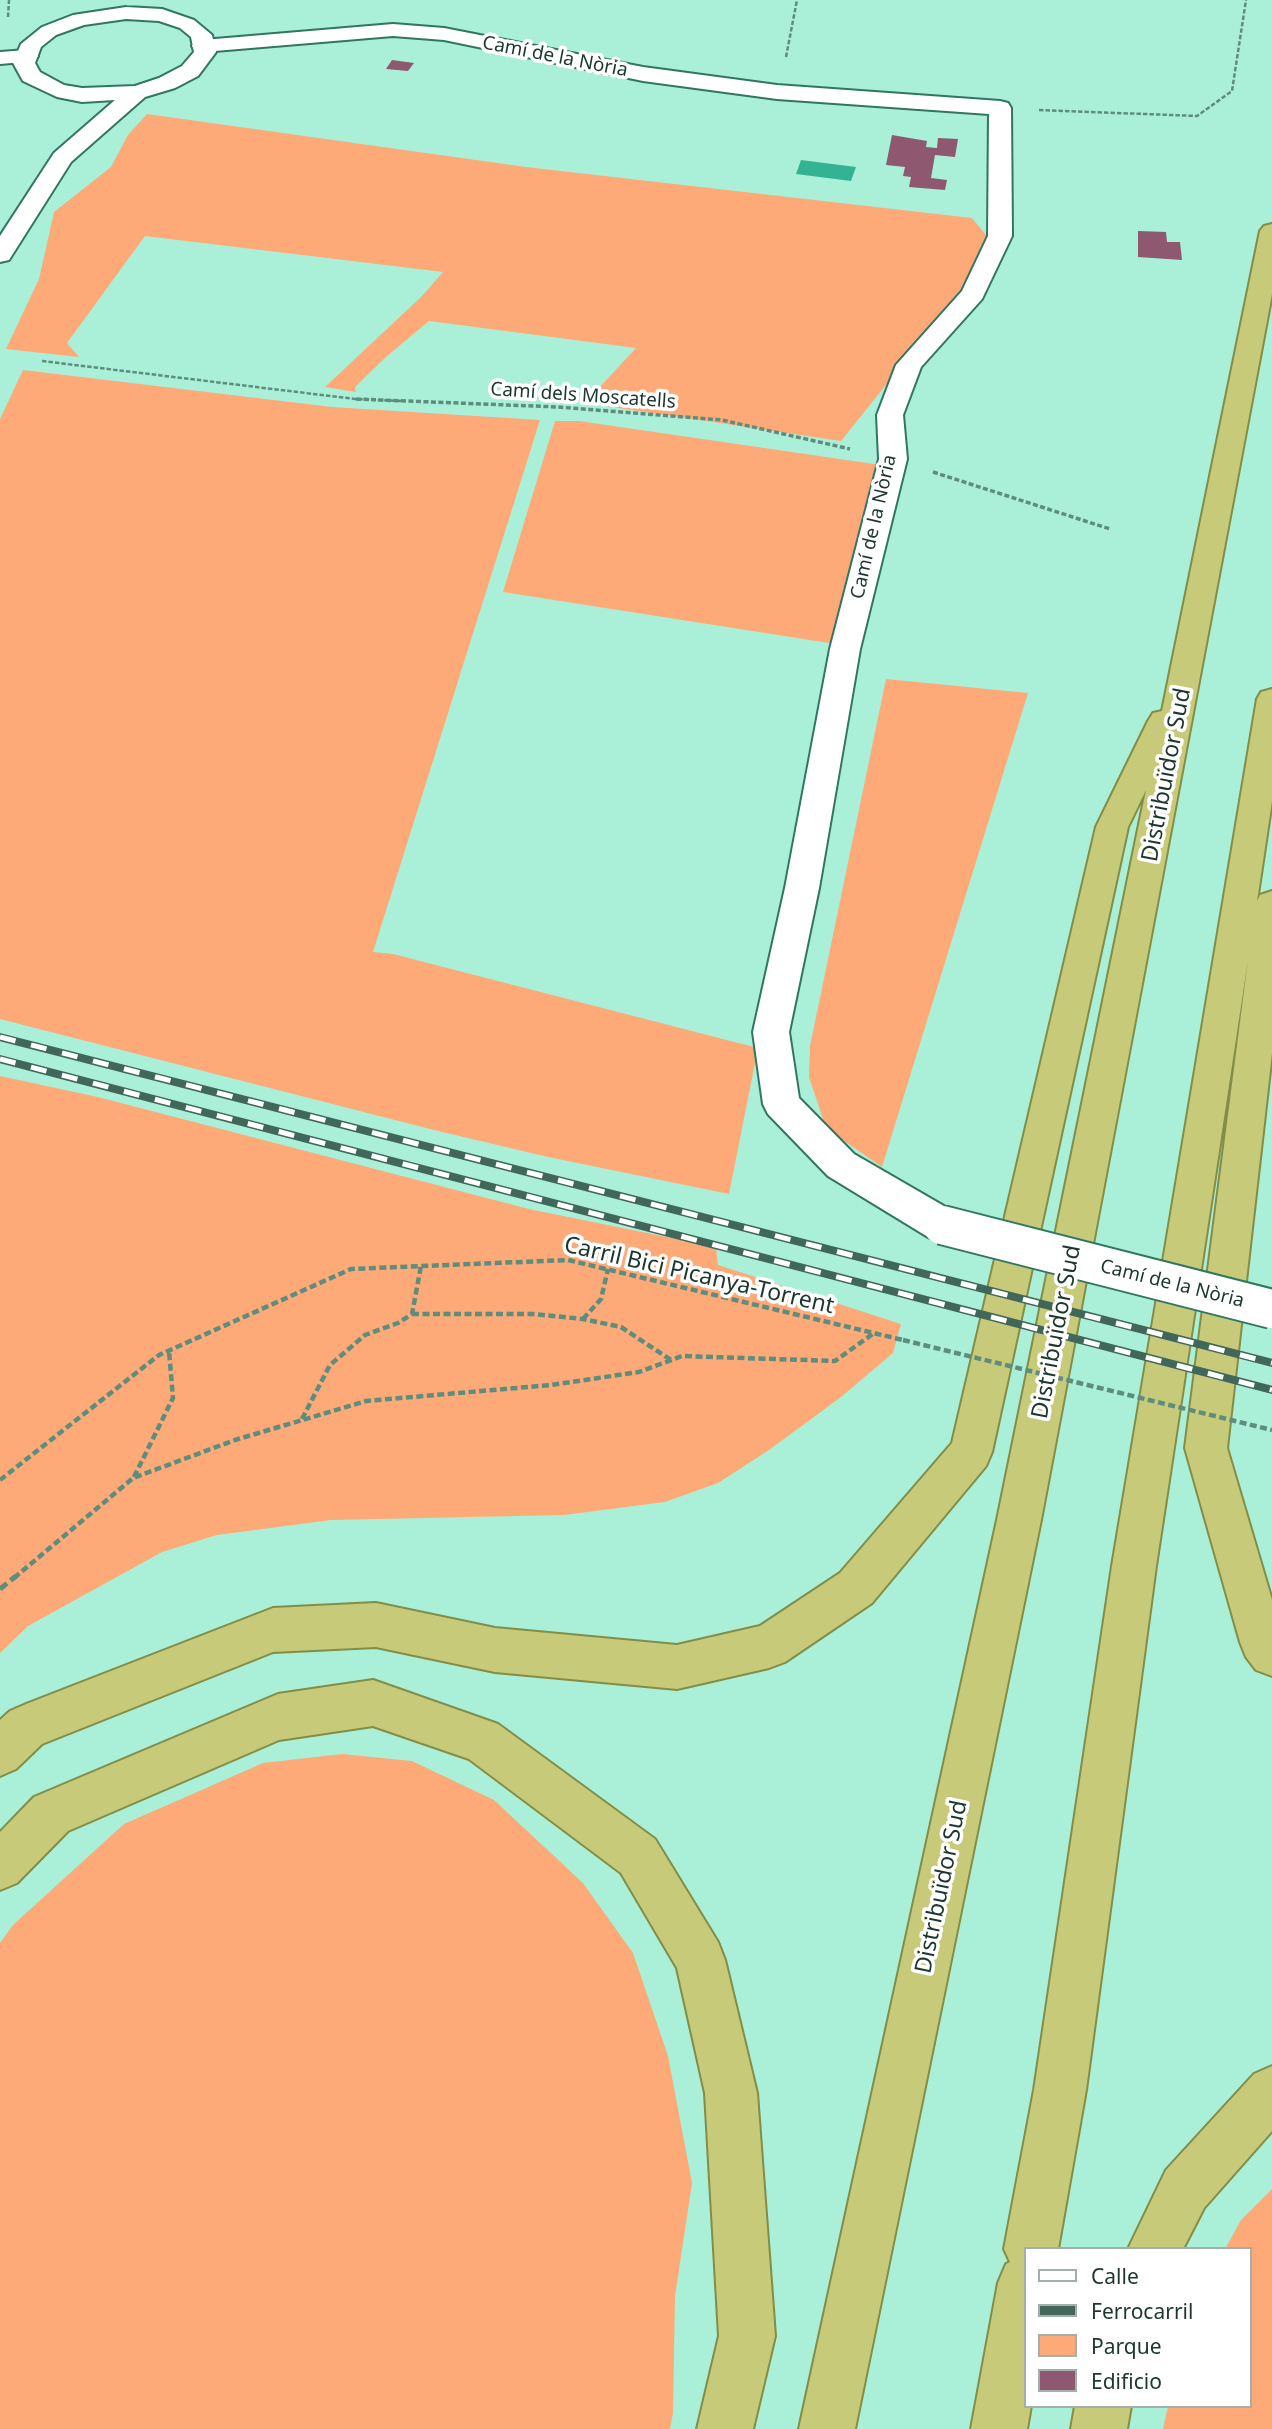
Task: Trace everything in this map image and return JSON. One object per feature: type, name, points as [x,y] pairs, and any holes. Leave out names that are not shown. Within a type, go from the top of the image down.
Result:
[{"type":"highway","name":"Distribuïdor Sud","points":[[827,2429],[1016,1534],[1187,675],[1272,231]]},
{"type":"highway","points":[[0,1753],[26,1727],[274,1630],[376,1625],[495,1650],[677,1667],[769,1646],[856,1588],[971,1452],[1112,827],[1187,675]]},
{"type":"highway","points":[[1031,2247],[1060,2090],[1135,1566],[1272,699]]},
{"type":"highway","points":[[1272,904],[1206,1448],[1262,1642],[1272,1654]]},
{"type":"highway","points":[[0,1866],[51,1814],[64,1808],[278,1717],[373,1703],[482,1740],[638,1856],[700,1959],[731,2093],[747,2336],[725,2429]]},
{"type":"highway","points":[[1156,2247],[1185,2189],[1272,2092]]},
{"type":"highway","points":[[999,2429],[1024,2289]]},
{"type":"highway","points":[[1099,2429],[1103,2408]]},
{"type":"street","points":[[118,0],[149,15]]},
{"type":"street","points":[[49,31],[51,8]]},
{"type":"street","points":[[61,108],[82,94],[137,92],[167,83],[190,71],[205,52],[201,35],[187,24],[162,15],[126,13],[95,16],[49,31],[32,44],[24,63],[61,108],[62,158]]},
{"type":"street","name":"Camí de la Nòria","points":[[204,46],[393,30],[444,34],[643,74],[777,92],[1000,108],[1000,236],[973,294],[909,365],[890,415],[894,459],[845,649],[802,888],[771,1032],[782,1104],[841,1165],[942,1225],[1272,1309]]},
{"type":"street","points":[[0,58],[27,56]]},
{"type":"street","points":[[0,255],[62,158],[137,92]]},
{"type":"path","points":[[777,92],[797,0]]},
{"type":"path","points":[[1000,108],[1197,116],[1232,91],[1246,0]]},
{"type":"path","name":"Camí dels Moscatells","points":[[42,361],[355,399],[558,407],[722,419],[894,459],[1110,528]]},
{"type":"path","name":"Carril Bici Picanya-Torrent","points":[[0,1480],[159,1356],[351,1269],[568,1260],[1272,1430]]},
{"type":"path","points":[[412,1314],[421,1266]]},
{"type":"path","points":[[583,1319],[601,1299],[608,1269]]},
{"type":"path","points":[[302,1420],[330,1365],[365,1335],[398,1323],[412,1314],[533,1314],[583,1319],[621,1327],[671,1360]]},
{"type":"path","points":[[0,1589],[134,1478],[235,1440],[366,1401],[551,1385],[639,1372],[682,1356],[835,1361],[874,1333]]},
{"type":"path","points":[[134,1478],[173,1398],[169,1350]]},
{"type":"green space","points":[[147,114],[526,167],[972,218],[986,235],[987,245],[974,275],[841,441],[585,403],[636,348],[429,321],[355,387],[356,392],[325,387],[422,296],[443,272],[145,236],[67,343],[79,357],[6,349],[39,279],[54,212],[111,167],[128,135]]},
{"type":"green space","points":[[23,370],[332,407],[540,420],[373,952],[393,954],[758,1048],[729,1194],[548,1157],[434,1130],[0,1019],[0,419]]},
{"type":"green space","points":[[555,421],[579,421],[881,465],[842,645],[503,592]]},
{"type":"green space","points":[[886,679],[1028,693],[882,1167],[840,1138],[824,1122],[809,1077],[810,1046]]},
{"type":"green space","points":[[0,1076],[98,1097],[529,1209],[716,1247],[718,1265],[901,1324],[893,1353],[841,1397],[769,1450],[718,1483],[665,1502],[564,1515],[331,1520],[217,1535],[162,1552],[28,1626],[0,1653]]},
{"type":"green space","points":[[342,1754],[412,1761],[494,1800],[583,1883],[633,1953],[668,2056],[692,2183],[675,2296],[673,2413],[670,2429],[0,2429],[0,1943],[13,1925],[124,1824],[263,1763]]},
{"type":"green space","points":[[1272,2189],[1272,2429],[1163,2429],[1168,2408],[1251,2408],[1251,2247],[1226,2247],[1241,2220]]},
{"type":"shaded area","points":[[801,160],[856,167],[851,181],[796,174]]},
{"type":"building","points":[[392,60],[414,63],[408,71],[386,69]]},
{"type":"building","points":[[892,135],[927,141],[926,147],[937,148],[938,138],[958,139],[955,157],[935,155],[931,178],[947,180],[945,190],[909,187],[911,177],[903,176],[905,167],[886,165]]},
{"type":"building","points":[[1138,231],[1166,232],[1167,242],[1180,242],[1182,260],[1138,257]]},
{"type":"railway","points":[[0,1037],[1272,1363]]},
{"type":"railway","points":[[0,1059],[1272,1390]]}]
